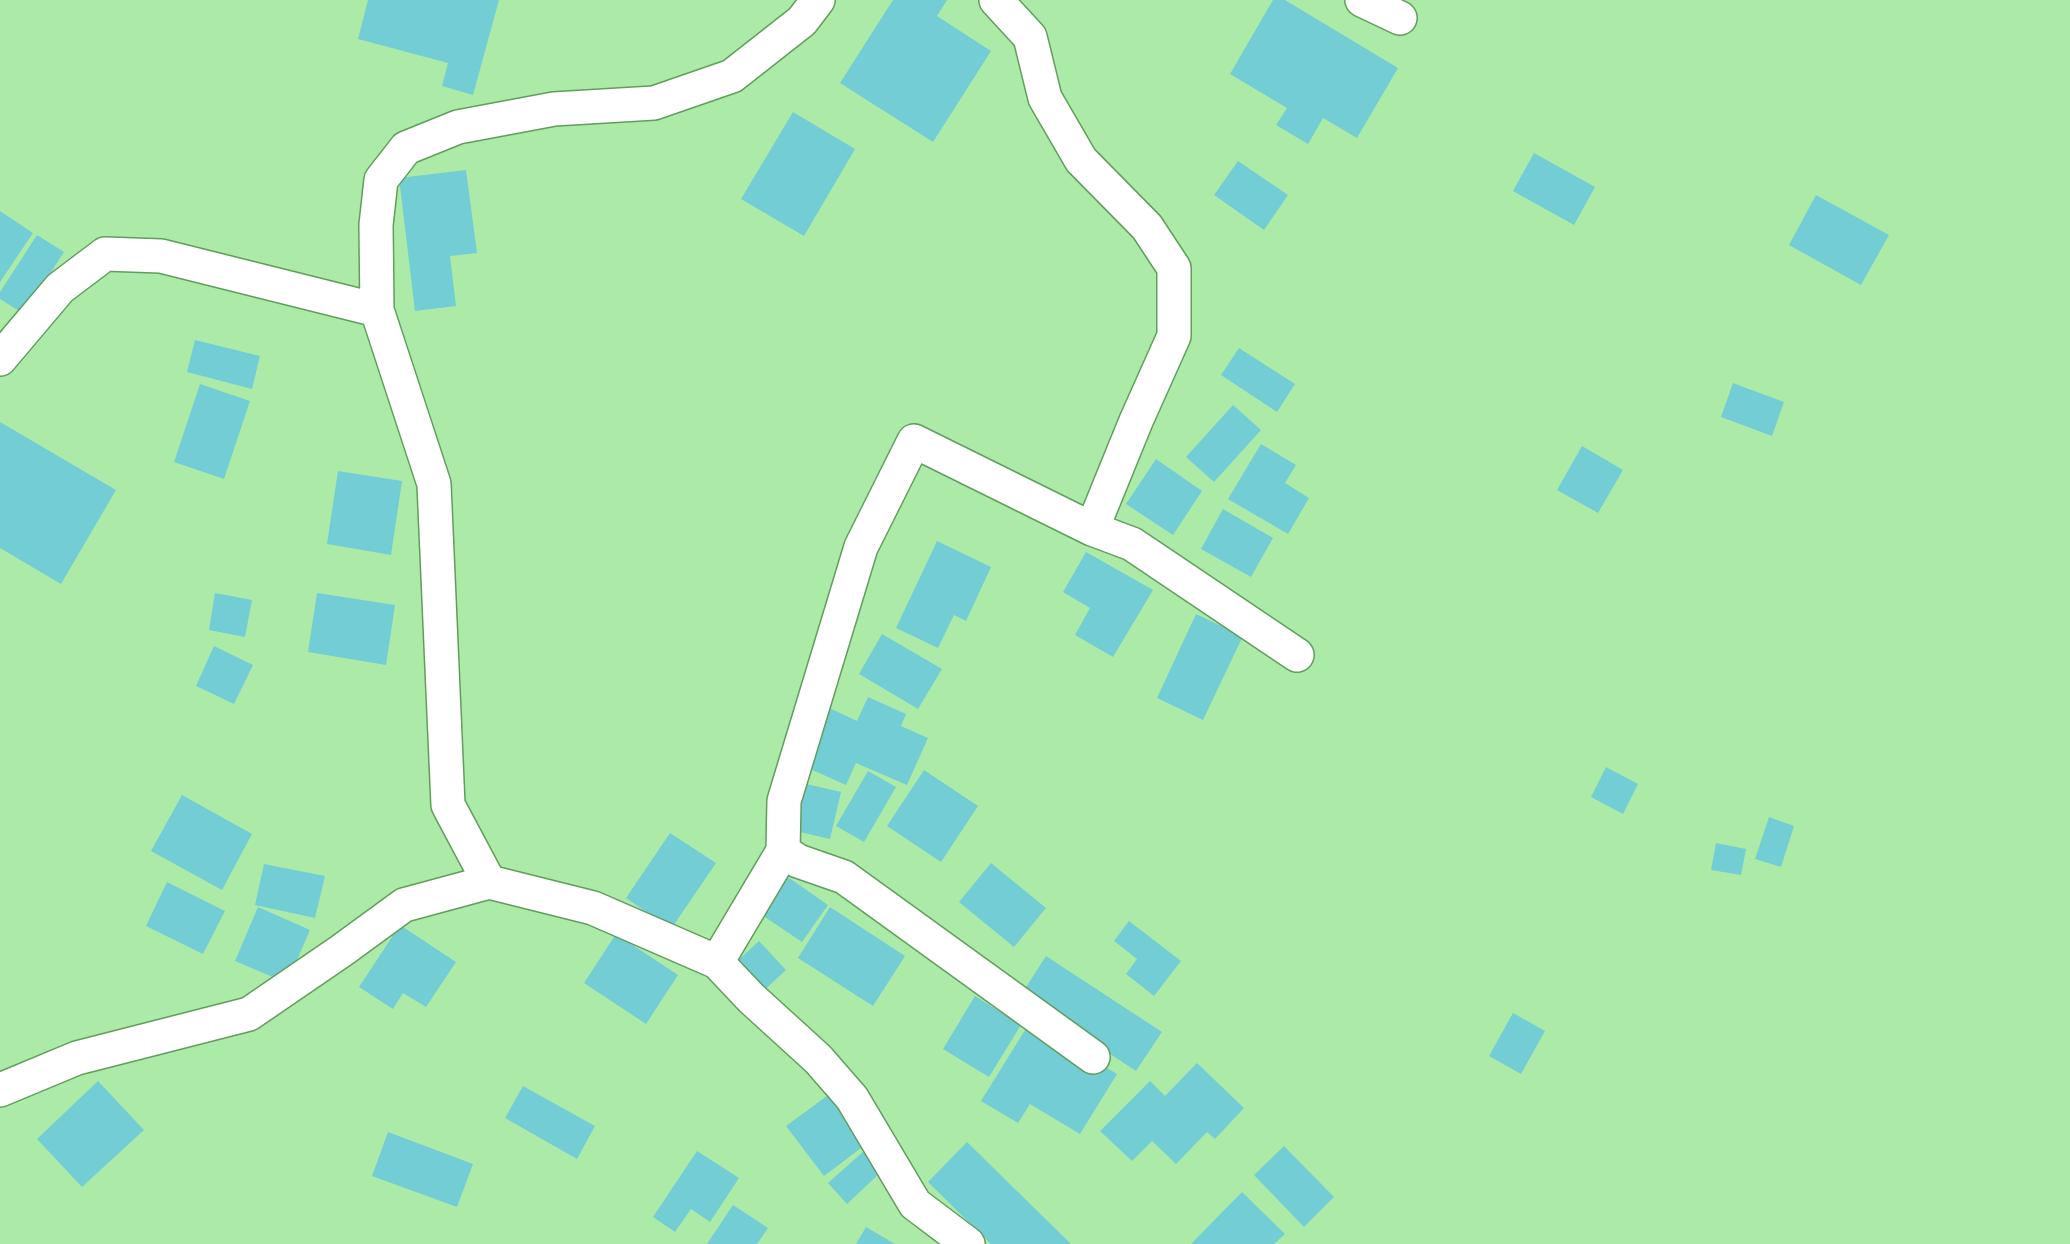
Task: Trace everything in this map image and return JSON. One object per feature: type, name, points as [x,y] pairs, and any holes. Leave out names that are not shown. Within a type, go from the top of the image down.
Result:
[{"type":"street","points":[[489,882],[448,805],[434,484],[377,310],[376,225],[381,180],[406,148],[458,127],[554,109],[654,103],[732,76],[802,21],[818,0]]},
{"type":"street","points":[[996,0],[1030,37],[1045,98],[1082,160],[1147,227],[1174,268],[1174,336],[1092,529]]},
{"type":"street","points":[[1362,0],[1400,18]]},
{"type":"street","points":[[0,360],[60,288],[105,254],[161,256],[377,310]]},
{"type":"street","points":[[717,962],[783,851],[784,801],[861,547],[914,441],[1092,529],[1132,544],[1297,655]]},
{"type":"street","points":[[783,851],[798,861],[844,877],[1093,1057]]},
{"type":"street","points":[[0,1090],[77,1058],[249,1014],[404,905],[489,882],[593,908],[717,962],[751,998],[818,1059],[852,1098],[915,1204],[968,1244]]},
{"type":"building","points":[[368,0],[499,0],[473,95],[442,86],[448,63],[358,39]]},
{"type":"building","points":[[893,0],[947,0],[937,16],[991,51],[933,142],[840,83]]},
{"type":"building","points":[[1273,0],[1285,0],[1398,68],[1357,138],[1323,118],[1308,144],[1276,125],[1287,108],[1230,74]]},
{"type":"building","points":[[793,112],[855,149],[804,236],[741,199]]},
{"type":"building","points":[[1534,153],[1595,187],[1574,225],[1513,191]]},
{"type":"building","points":[[1238,161],[1288,195],[1264,230],[1214,195]]},
{"type":"building","points":[[466,170],[477,253],[450,256],[456,306],[415,311],[399,178]]},
{"type":"building","points":[[1816,195],[1889,235],[1861,285],[1789,245]]},
{"type":"building","points":[[0,211],[33,233],[0,282]]},
{"type":"building","points":[[37,235],[64,252],[24,314],[0,299],[0,292]]},
{"type":"building","points":[[195,340],[260,356],[252,389],[187,372]]},
{"type":"building","points":[[1239,348],[1295,384],[1277,412],[1221,375]]},
{"type":"building","points":[[1733,383],[1784,402],[1772,436],[1721,417]]},
{"type":"building","points":[[200,384],[250,401],[224,479],[174,462]]},
{"type":"building","points":[[1233,405],[1261,430],[1214,482],[1186,457]]},
{"type":"building","points":[[0,422],[116,490],[61,584],[0,548]]},
{"type":"building","points":[[1261,444],[1296,465],[1285,483],[1309,498],[1288,534],[1228,499]]},
{"type":"building","points":[[1582,446],[1623,470],[1598,513],[1557,490]]},
{"type":"building","points":[[1156,459],[1202,491],[1173,535],[1126,504]]},
{"type":"building","points":[[338,471],[402,481],[391,555],[327,544]]},
{"type":"building","points":[[1223,509],[1273,538],[1251,577],[1201,549]]},
{"type":"building","points":[[937,541],[991,567],[966,621],[954,615],[938,648],[896,628]]},
{"type":"building","points":[[1086,552],[1153,590],[1113,657],[1075,635],[1090,608],[1063,592]]},
{"type":"building","points":[[215,593],[252,600],[245,637],[209,630]]},
{"type":"building","points":[[317,593],[395,605],[386,665],[308,652]]},
{"type":"building","points":[[1196,614],[1243,636],[1203,720],[1157,698]]},
{"type":"building","points":[[882,634],[942,669],[918,709],[859,674]]},
{"type":"building","points":[[214,646],[253,665],[234,704],[196,686]]},
{"type":"building","points":[[868,697],[906,714],[901,726],[928,738],[907,785],[856,763],[846,785],[799,764],[825,706],[857,721]]},
{"type":"building","points":[[1606,767],[1638,784],[1623,814],[1591,797]]},
{"type":"building","points":[[924,770],[978,806],[941,862],[887,826]]},
{"type":"building","points":[[868,771],[896,787],[864,842],[836,826]]},
{"type":"building","points":[[798,782],[841,792],[830,839],[787,829]]},
{"type":"building","points":[[182,795],[252,834],[222,890],[151,851]]},
{"type":"building","points":[[1769,817],[1794,826],[1781,867],[1755,859]]},
{"type":"building","points":[[670,833],[716,863],[671,929],[626,898]]},
{"type":"building","points":[[1716,843],[1746,849],[1741,875],[1711,870]]},
{"type":"building","points":[[991,863],[1046,908],[1014,947],[959,902]]},
{"type":"building","points":[[264,864],[325,876],[315,918],[255,905]]},
{"type":"building","points":[[785,875],[828,905],[802,942],[759,913]]},
{"type":"building","points":[[167,882],[225,911],[203,954],[146,926]]},
{"type":"building","points":[[258,907],[310,930],[287,983],[235,961]]},
{"type":"building","points":[[830,907],[905,956],[873,1006],[798,958]]},
{"type":"building","points":[[1129,921],[1181,961],[1154,996],[1126,974],[1137,959],[1114,941]]},
{"type":"building","points":[[400,925],[456,962],[426,1007],[403,993],[393,1009],[359,987]]},
{"type":"building","points":[[616,934],[678,975],[646,1024],[584,983]]},
{"type":"building","points":[[759,941],[786,970],[759,995],[732,966]]},
{"type":"building","points":[[1046,956],[1162,1032],[1136,1071],[1021,995]]},
{"type":"building","points":[[975,996],[1021,1025],[989,1077],[943,1049]]},
{"type":"building","points":[[1513,1013],[1545,1031],[1521,1074],[1489,1056]]},
{"type":"building","points":[[1030,1022],[1117,1074],[1080,1134],[1030,1104],[1018,1123],[981,1101]]},
{"type":"building","points":[[1197,1063],[1244,1108],[1215,1139],[1207,1132],[1176,1164],[1152,1141],[1132,1161],[1100,1131],[1150,1081],[1165,1096]]},
{"type":"building","points":[[98,1081],[144,1130],[82,1187],[37,1139]]},
{"type":"building","points":[[523,1086],[595,1126],[577,1159],[505,1118]]},
{"type":"building","points":[[831,1093],[869,1142],[824,1176],[786,1126]]},
{"type":"building","points":[[388,1132],[473,1164],[457,1207],[372,1176]]},
{"type":"building","points":[[967,1142],[1071,1244],[991,1244],[928,1182]]},
{"type":"building","points":[[1284,1146],[1334,1197],[1304,1227],[1254,1175]]},
{"type":"building","points":[[697,1151],[739,1178],[710,1222],[691,1209],[675,1232],[653,1217]]},
{"type":"building","points":[[864,1151],[882,1171],[847,1204],[828,1183]]},
{"type":"building","points":[[1242,1192],[1285,1234],[1274,1244],[1191,1244]]},
{"type":"building","points":[[733,1205],[768,1228],[757,1244],[707,1244]]},
{"type":"building","points":[[866,1227],[895,1244],[856,1244]]}]
